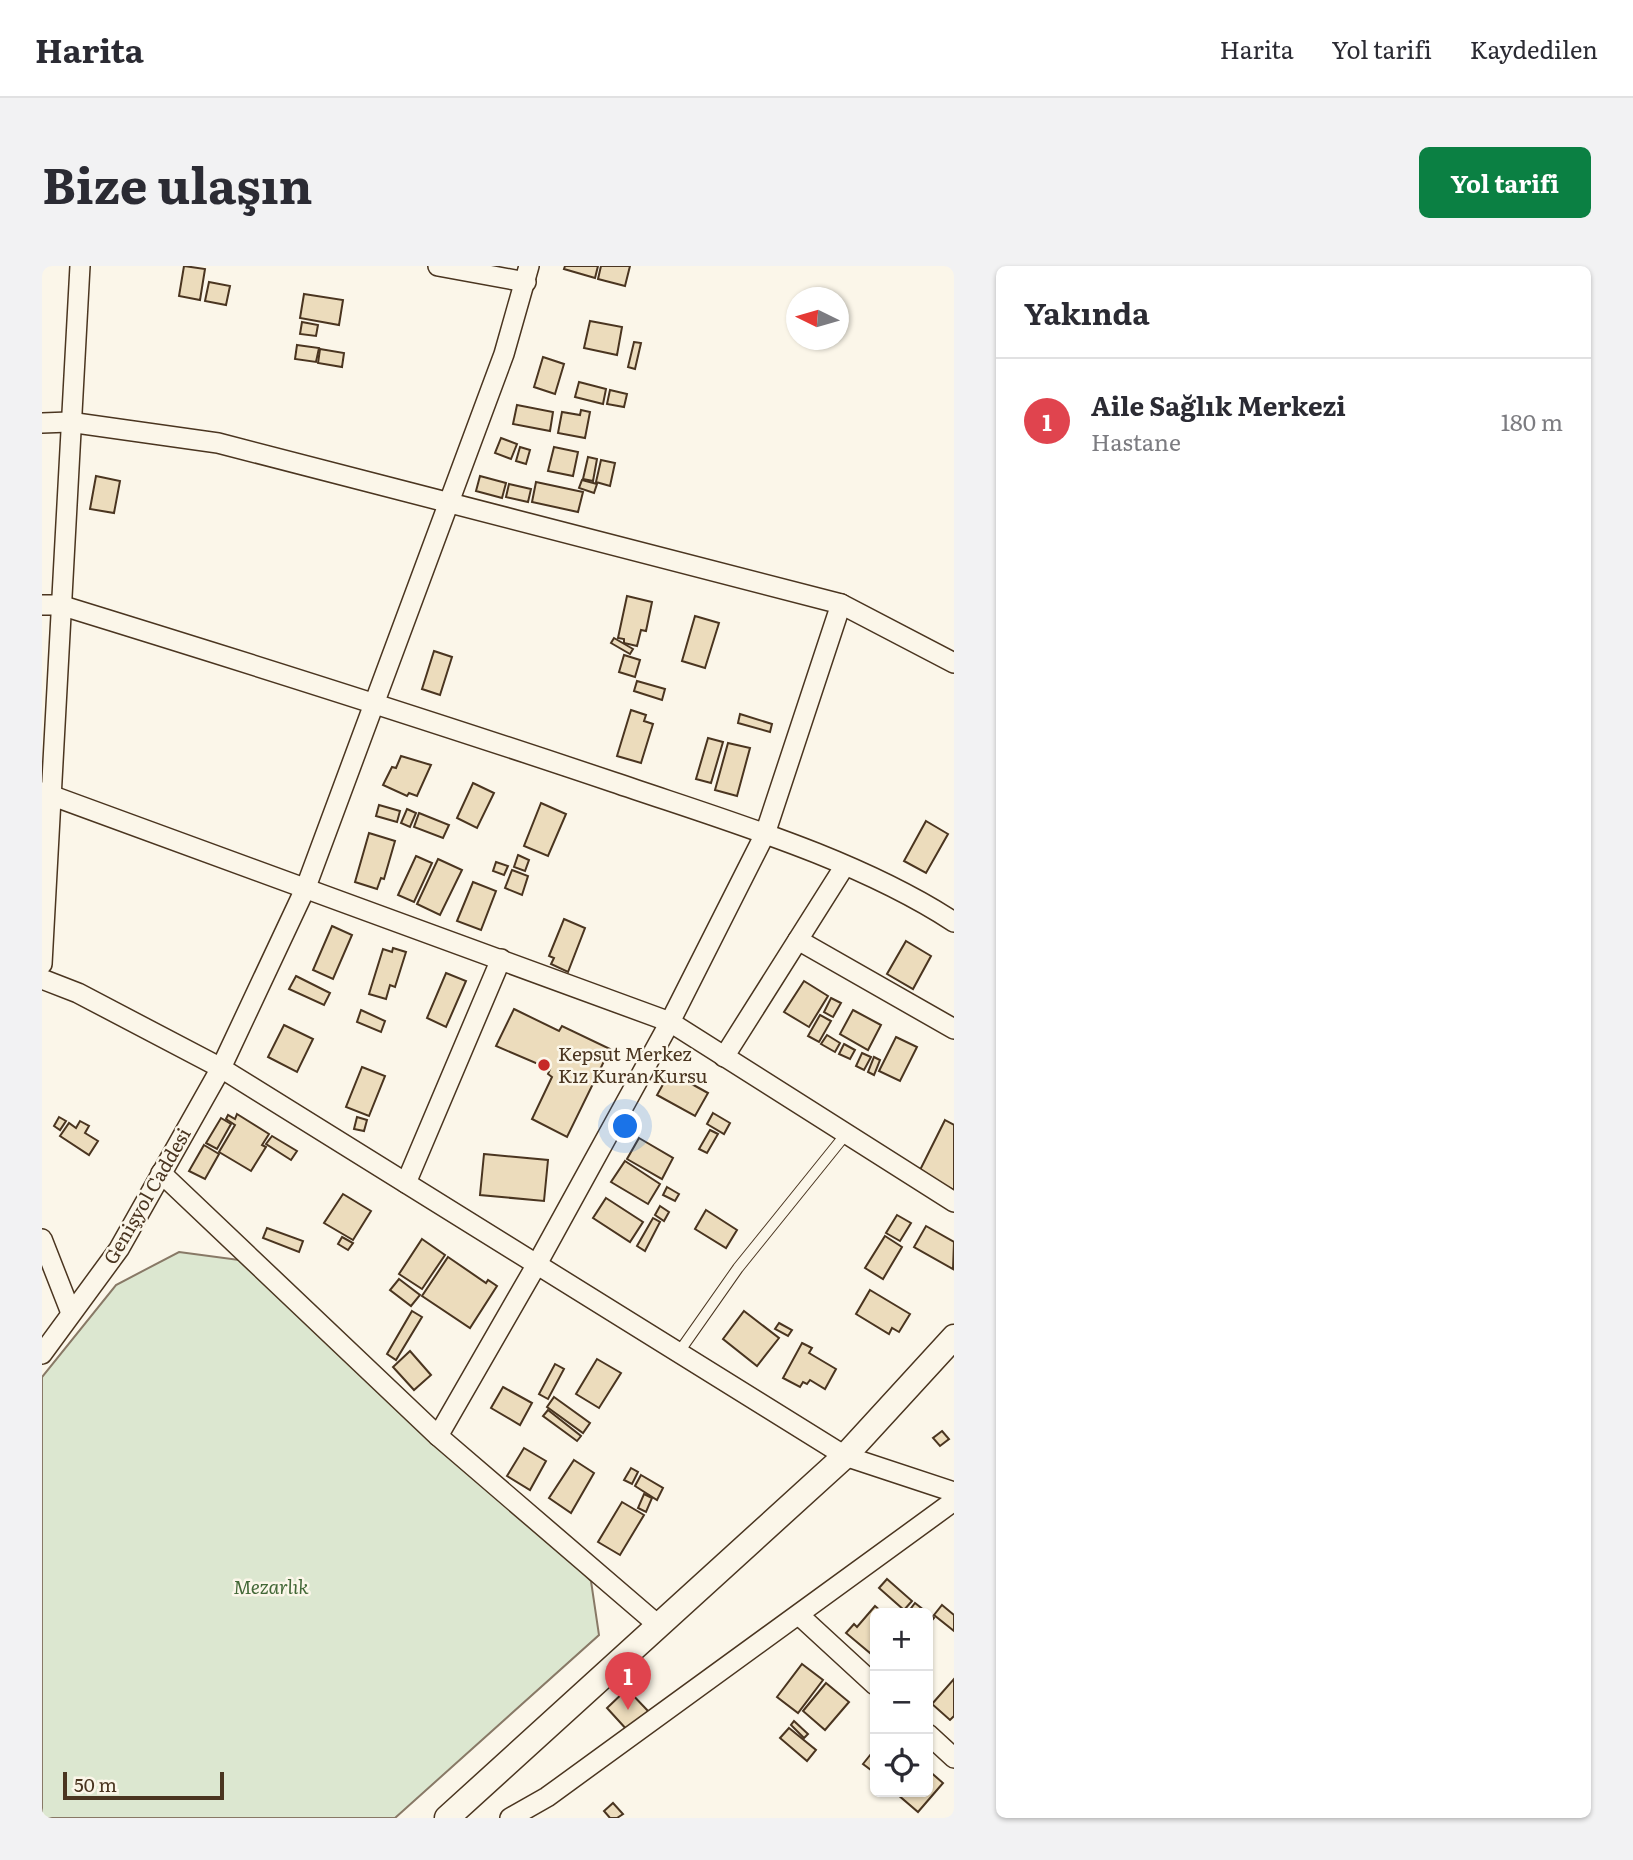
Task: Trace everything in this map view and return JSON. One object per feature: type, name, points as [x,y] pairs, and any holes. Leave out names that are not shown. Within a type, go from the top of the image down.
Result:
[{"type":"street","points":[[42,964],[51,605],[69,422],[80,266]]},
{"type":"street","points":[[438,266],[528,274]]},
{"type":"street","name":"Genişyol Caddesi","points":[[42,1354],[119,1249],[221,1068],[306,887],[504,354],[528,274]]},
{"type":"street","points":[[42,423],[69,422],[218,443],[841,604],[954,663]]},
{"type":"street","points":[[438,1436],[537,1265],[670,1022],[765,834],[841,604]]},
{"type":"street","points":[[51,605],[373,702],[765,834],[915,896],[954,922]]},
{"type":"street","points":[[46,792],[670,1022],[954,1202]]},
{"type":"street","points":[[724,1056],[844,867]]},
{"type":"street","points":[[798,940],[954,1029]]},
{"type":"street","points":[[406,1183],[501,959]]},
{"type":"street","points":[[42,979],[78,993],[221,1068],[845,1456],[954,1492]]},
{"type":"street","points":[[161,1173],[438,1436],[659,1625]]},
{"type":"street","points":[[42,1239],[71,1313]]},
{"type":"street","points":[[447,1818],[845,1456],[954,1337]]},
{"type":"street","points":[[510,1818],[547,1797],[800,1616],[954,1501]]},
{"type":"street","points":[[800,1616],[870,1680]]},
{"type":"street","points":[[933,1739],[954,1758]]},
{"type":"lane","points":[[679,1352],[738,1268],[846,1134]]},
{"type":"green space","name":"Mezarlık","points":[[179,1252],[269,1264],[591,1581],[599,1635],[395,1818],[42,1818],[42,1377],[116,1285]]},
{"type":"building","points":[[184,266],[205,269],[200,300],[179,296]]},
{"type":"building","points":[[565,266],[598,266],[595,278],[564,269]]},
{"type":"building","points":[[601,266],[630,266],[625,286],[598,279]]},
{"type":"building","points":[[209,282],[230,286],[226,305],[205,301]]},
{"type":"building","points":[[304,294],[343,300],[339,325],[300,318]]},
{"type":"building","points":[[590,321],[622,327],[617,355],[584,348]]},
{"type":"building","points":[[302,322],[318,325],[316,336],[300,334]]},
{"type":"building","points":[[634,342],[641,343],[635,369],[628,367]]},
{"type":"building","points":[[297,345],[319,348],[316,362],[295,359]]},
{"type":"building","points":[[320,349],[344,353],[342,367],[318,363]]},
{"type":"building","points":[[543,357],[564,364],[555,394],[534,387]]},
{"type":"building","points":[[579,382],[606,389],[603,404],[575,397]]},
{"type":"building","points":[[610,390],[627,394],[624,407],[607,404]]},
{"type":"building","points":[[517,405],[553,412],[550,431],[513,424]]},
{"type":"building","points":[[581,410],[590,412],[585,438],[558,433],[562,412],[580,415]]},
{"type":"building","points":[[501,438],[517,444],[511,459],[495,453]]},
{"type":"building","points":[[520,447],[530,450],[526,464],[516,461]]},
{"type":"building","points":[[554,447],[578,452],[573,476],[548,471]]},
{"type":"building","points":[[588,457],[597,459],[593,481],[583,479]]},
{"type":"building","points":[[601,460],[615,463],[610,486],[596,482]]},
{"type":"building","points":[[96,476],[120,481],[114,513],[90,509]]},
{"type":"building","points":[[480,476],[506,483],[502,498],[476,491]]},
{"type":"building","points":[[582,480],[597,484],[594,493],[579,488]]},
{"type":"building","points":[[536,482],[583,492],[578,512],[532,502]]},
{"type":"building","points":[[509,484],[531,489],[528,502],[506,497]]},
{"type":"building","points":[[627,596],[652,602],[646,631],[641,630],[637,646],[624,643],[624,639],[618,638]]},
{"type":"building","points":[[695,616],[719,623],[705,668],[682,661]]},
{"type":"building","points":[[614,638],[633,649],[630,654],[611,643]]},
{"type":"building","points":[[434,651],[452,657],[440,695],[422,689]]},
{"type":"building","points":[[624,655],[640,660],[635,677],[619,672]]},
{"type":"building","points":[[637,681],[665,689],[662,700],[634,691]]},
{"type":"building","points":[[631,710],[646,715],[644,721],[653,724],[641,763],[617,756]]},
{"type":"building","points":[[740,714],[772,724],[770,732],[738,723]]},
{"type":"building","points":[[708,738],[723,742],[711,783],[696,779]]},
{"type":"building","points":[[728,743],[750,748],[737,796],[715,790]]},
{"type":"building","points":[[401,756],[431,765],[417,796],[409,793],[407,796],[383,785]]},
{"type":"building","points":[[473,783],[494,793],[477,828],[457,818]]},
{"type":"building","points":[[541,803],[566,814],[548,856],[524,846]]},
{"type":"building","points":[[379,805],[400,811],[397,822],[376,816]]},
{"type":"building","points":[[407,809],[416,813],[410,827],[401,823]]},
{"type":"building","points":[[419,813],[449,825],[443,838],[414,827]]},
{"type":"building","points":[[926,821],[948,834],[926,873],[904,861]]},
{"type":"building","points":[[369,833],[395,841],[384,879],[381,878],[377,889],[355,882]]},
{"type":"building","points":[[518,855],[529,860],[525,871],[514,867]]},
{"type":"building","points":[[416,856],[432,863],[414,902],[398,895]]},
{"type":"building","points":[[438,859],[462,870],[440,915],[417,904]]},
{"type":"building","points":[[496,862],[508,866],[504,875],[493,871]]},
{"type":"building","points":[[512,870],[528,876],[522,895],[505,888]]},
{"type":"building","points":[[473,882],[496,891],[481,930],[457,921]]},
{"type":"building","points":[[564,919],[585,928],[568,972],[551,964],[554,958],[549,956]]},
{"type":"building","points":[[332,926],[352,935],[333,979],[313,970]]},
{"type":"building","points":[[906,941],[931,956],[913,989],[887,974]]},
{"type":"building","points":[[393,948],[406,952],[395,987],[390,985],[386,999],[369,994],[383,949],[392,952]]},
{"type":"building","points":[[446,973],[466,981],[446,1027],[427,1018]]},
{"type":"building","points":[[296,976],[330,993],[324,1005],[289,989]]},
{"type":"building","points":[[804,981],[828,996],[809,1027],[784,1012]]},
{"type":"building","points":[[831,998],[841,1003],[833,1017],[824,1012]]},
{"type":"building","points":[[514,1009],[559,1031],[562,1026],[610,1049],[567,1137],[532,1119],[552,1077],[548,1074],[550,1069],[496,1046]]},
{"type":"building","points":[[361,1010],[385,1021],[381,1032],[357,1022]]},
{"type":"building","points":[[853,1010],[881,1025],[868,1050],[840,1034]]},
{"type":"building","points":[[820,1015],[831,1021],[819,1042],[808,1036]]},
{"type":"building","points":[[284,1025],[313,1039],[297,1072],[268,1057]]},
{"type":"building","points":[[827,1035],[840,1043],[835,1052],[821,1044]]},
{"type":"building","points":[[896,1037],[917,1047],[900,1081],[879,1071]]},
{"type":"building","points":[[844,1044],[855,1050],[850,1059],[839,1054]]},
{"type":"building","points":[[862,1053],[871,1057],[864,1070],[856,1066]]},
{"type":"building","points":[[874,1057],[880,1060],[874,1075],[868,1072]]},
{"type":"building","points":[[362,1067],[385,1076],[369,1116],[346,1107]]},
{"type":"building","points":[[670,1072],[708,1093],[695,1116],[657,1095]]},
{"type":"building","points":[[713,1113],[730,1123],[724,1134],[707,1124]]},
{"type":"building","points":[[237,1114],[269,1134],[262,1145],[266,1147],[251,1171],[219,1152],[235,1125],[226,1119],[228,1115],[235,1119]]},
{"type":"building","points":[[59,1117],[66,1121],[60,1130],[54,1126]]},
{"type":"building","points":[[357,1117],[367,1120],[364,1131],[354,1129]]},
{"type":"building","points":[[221,1118],[231,1124],[217,1149],[206,1143]]},
{"type":"building","points":[[945,1120],[954,1125],[954,1190],[919,1172]]},
{"type":"building","points":[[80,1121],[89,1126],[85,1133],[98,1141],[89,1155],[60,1136],[69,1123],[76,1128]]},
{"type":"building","points":[[710,1130],[718,1134],[707,1153],[699,1149]]},
{"type":"building","points":[[272,1136],[297,1151],[291,1160],[266,1144]]},
{"type":"building","points":[[639,1138],[673,1158],[662,1179],[627,1159]]},
{"type":"building","points":[[204,1145],[219,1154],[205,1179],[189,1171]]},
{"type":"building","points":[[484,1154],[548,1160],[544,1201],[480,1195]]},
{"type":"building","points":[[625,1161],[660,1184],[648,1204],[611,1182]]},
{"type":"building","points":[[667,1187],[679,1194],[675,1201],[663,1195]]},
{"type":"building","points":[[343,1194],[371,1211],[353,1240],[324,1223]]},
{"type":"building","points":[[606,1198],[643,1222],[630,1242],[593,1218]]},
{"type":"building","points":[[660,1206],[669,1212],[664,1221],[655,1215]]},
{"type":"building","points":[[706,1210],[737,1230],[726,1248],[695,1229]]},
{"type":"building","points":[[897,1215],[911,1223],[900,1241],[886,1233]]},
{"type":"building","points":[[653,1218],[660,1222],[645,1251],[637,1246]]},
{"type":"building","points":[[926,1226],[954,1242],[953,1269],[914,1247]]},
{"type":"building","points":[[267,1228],[303,1241],[299,1252],[263,1238]]},
{"type":"building","points":[[885,1236],[902,1247],[883,1279],[865,1268]]},
{"type":"building","points":[[342,1237],[353,1243],[348,1250],[338,1244]]},
{"type":"building","points":[[422,1239],[445,1255],[422,1289],[399,1274]]},
{"type":"building","points":[[448,1257],[486,1283],[488,1280],[497,1286],[470,1328],[422,1296]]},
{"type":"building","points":[[399,1279],[420,1295],[411,1306],[390,1290]]},
{"type":"building","points":[[870,1290],[910,1314],[899,1332],[892,1328],[889,1334],[856,1314]]},
{"type":"building","points":[[412,1311],[422,1317],[396,1360],[387,1354]]},
{"type":"building","points":[[744,1311],[779,1338],[757,1366],[723,1339]]},
{"type":"building","points":[[779,1323],[792,1330],[788,1336],[775,1329]]},
{"type":"building","points":[[802,1343],[812,1348],[809,1353],[836,1369],[825,1389],[810,1380],[807,1384],[803,1382],[800,1387],[783,1378]]},
{"type":"building","points":[[410,1351],[431,1375],[414,1390],[393,1367]]},
{"type":"building","points":[[597,1359],[621,1373],[599,1408],[576,1394]]},
{"type":"building","points":[[555,1364],[564,1369],[548,1399],[539,1394]]},
{"type":"building","points":[[503,1387],[532,1403],[520,1425],[491,1408]]},
{"type":"building","points":[[554,1397],[590,1423],[583,1433],[547,1407]]},
{"type":"building","points":[[548,1410],[581,1436],[577,1441],[543,1416]]},
{"type":"building","points":[[942,1431],[949,1439],[940,1446],[933,1438]]},
{"type":"building","points":[[524,1448],[546,1461],[530,1490],[507,1476]]},
{"type":"building","points":[[574,1460],[594,1473],[571,1513],[549,1498]]},
{"type":"building","points":[[631,1468],[638,1472],[632,1484],[624,1480]]},
{"type":"building","points":[[641,1475],[663,1488],[657,1500],[635,1486]]},
{"type":"building","points":[[644,1494],[652,1498],[646,1512],[638,1508]]},
{"type":"building","points":[[622,1502],[644,1515],[620,1555],[598,1542]]},
{"type":"building","points":[[887,1579],[912,1601],[906,1608],[902,1608],[879,1588]]},
{"type":"building","points":[[942,1605],[954,1615],[954,1631],[934,1615]]},
{"type":"building","points":[[870,1612],[870,1653],[846,1633],[854,1624],[857,1627]]},
{"type":"building","points":[[802,1664],[823,1680],[798,1713],[777,1697]]},
{"type":"building","points":[[954,1679],[954,1716],[950,1720],[933,1703]]},
{"type":"building","points":[[826,1683],[849,1702],[825,1730],[803,1711]]},
{"type":"building","points":[[627,1689],[649,1712],[628,1731],[607,1708]]},
{"type":"building","points":[[794,1721],[808,1734],[804,1738],[791,1725]]},
{"type":"building","points":[[789,1728],[816,1750],[807,1761],[780,1738]]},
{"type":"building","points":[[870,1755],[870,1769],[863,1764]]},
{"type":"building","points":[[933,1774],[943,1783],[933,1795]]},
{"type":"building","points":[[900,1797],[931,1797],[918,1812]]},
{"type":"building","points":[[613,1803],[623,1814],[617,1818],[610,1818],[604,1811]]},
{"type":"place","name":"Kepsut Merkez Kız Kuran Kursu","points":[[544,1065]]},
{"type":"place","name":"Aile Sağlık Merkezi","points":[[628,1710]]}]
